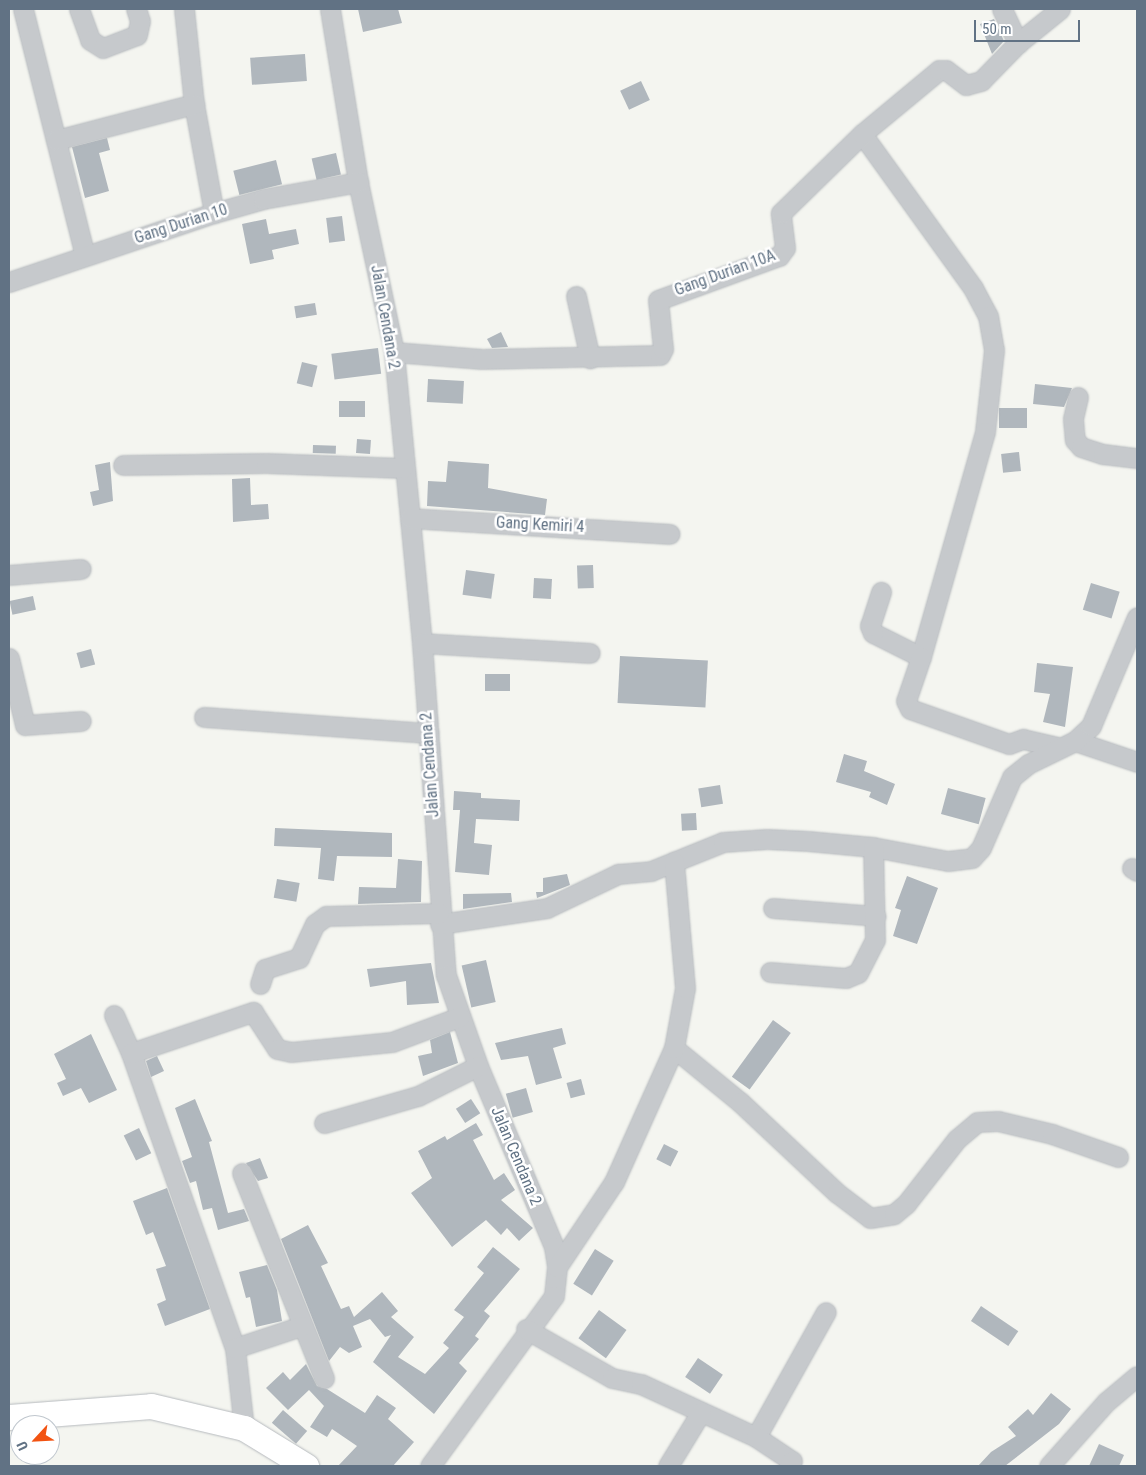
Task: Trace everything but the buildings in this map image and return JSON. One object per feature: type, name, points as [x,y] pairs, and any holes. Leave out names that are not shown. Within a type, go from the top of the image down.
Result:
[{"type":"main road","points":[[9,1417],[152,1406],[244,1428],[306,1466]]},
{"type":"street","points":[[23,9],[85,255]]},
{"type":"street","points":[[79,9],[90,40],[103,48],[137,35],[140,21],[136,9]]},
{"type":"street","points":[[184,9],[194,104],[214,213]]},
{"type":"street","name":"Jalan Cendana 2","points":[[330,9],[358,182],[394,352],[403,468],[410,518],[422,643],[440,919],[446,975],[459,1018],[478,1066],[554,1247],[557,1267],[554,1296],[526,1329],[430,1466]]},
{"type":"street","points":[[1002,9],[1018,43]]},
{"type":"street","points":[[1060,9],[1018,43],[973,86],[966,85],[946,70],[933,73],[862,134],[973,288],[988,316],[994,350],[985,432],[921,657],[906,701],[910,709],[1009,744],[1023,739],[1068,745],[1137,762]]},
{"type":"street","points":[[56,140],[194,104]]},
{"type":"street","name":"Gang Durian 10A","points":[[394,352],[482,359],[660,355],[663,349],[658,300],[779,256],[785,248],[780,213],[862,134]]},
{"type":"street","name":"Gang Durian 10","points":[[9,282],[214,213],[263,199],[358,182]]},
{"type":"street","points":[[576,296],[590,358]]},
{"type":"street","points":[[1078,398],[1074,419],[1076,440],[1081,447],[1103,454],[1137,458]]},
{"type":"street","points":[[123,465],[266,462],[403,468]]},
{"type":"street","name":"Gang Kemiri 4","points":[[410,518],[670,534]]},
{"type":"street","points":[[9,575],[80,569]]},
{"type":"street","points":[[881,592],[870,626],[873,633],[921,657]]},
{"type":"street","points":[[260,984],[265,969],[300,958],[315,924],[326,916],[440,919],[547,908],[618,874],[651,871],[723,842],[767,838],[873,847],[948,861],[972,858],[984,842],[1012,777],[1028,764],[1068,745],[1091,726],[1137,616]]},
{"type":"street","points":[[422,643],[590,653]]},
{"type":"street","points":[[9,658],[25,725],[81,721]]},
{"type":"street","points":[[204,717],[428,733]]},
{"type":"street","points":[[770,972],[846,978],[858,973],[873,950],[876,916],[873,847]]},
{"type":"street","points":[[557,1267],[614,1182],[674,1048],[685,988],[674,861]]},
{"type":"street","points":[[773,908],[876,916]]},
{"type":"street","points":[[131,1053],[252,1012],[278,1049],[291,1052],[392,1042],[459,1018]]},
{"type":"street","points":[[114,1015],[131,1053],[235,1348],[244,1428]]},
{"type":"street","points":[[674,1048],[740,1102],[837,1193],[870,1218],[894,1214],[906,1204],[957,1139],[977,1122],[998,1121],[1052,1134],[1118,1157]]},
{"type":"street","points":[[324,1122],[418,1096],[478,1066]]},
{"type":"street","points":[[242,1173],[301,1326],[324,1378]]},
{"type":"street","points":[[756,1437],[826,1312]]},
{"type":"street","points":[[235,1348],[301,1326]]},
{"type":"street","points":[[526,1329],[612,1378],[641,1384],[756,1437],[792,1461],[789,1466]]},
{"type":"street","points":[[1049,1466],[1106,1402],[1137,1376]]},
{"type":"street","points":[[668,1466],[701,1412]]}]
